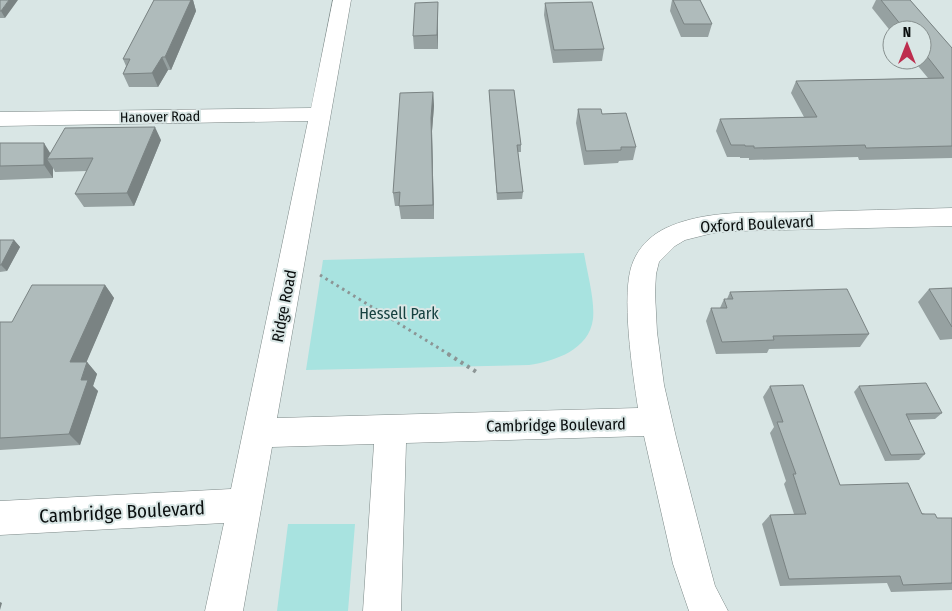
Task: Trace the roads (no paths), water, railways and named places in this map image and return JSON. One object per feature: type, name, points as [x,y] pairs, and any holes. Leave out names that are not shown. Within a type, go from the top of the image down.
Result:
[{"type":"street","name":"Ridge Road","points":[[224,611],[260,433],[342,0]]},
{"type":"street","name":"Hanover Road","points":[[0,119],[320,114]]},
{"type":"street","name":"Oxford Boulevard","points":[[656,422],[646,369],[643,270],[648,257],[668,239],[685,230],[701,226],[737,222],[952,217]]},
{"type":"street","name":"Cambridge Boulevard","points":[[260,433],[656,422]]},
{"type":"street","points":[[656,422],[690,559],[703,603],[709,611]]},
{"type":"street","points":[[382,611],[391,430]]},
{"type":"street","name":"Cambridge Boulevard","points":[[0,518],[244,505]]},
{"type":"park label","name":"Hessell Park","points":[[399,313]]}]
